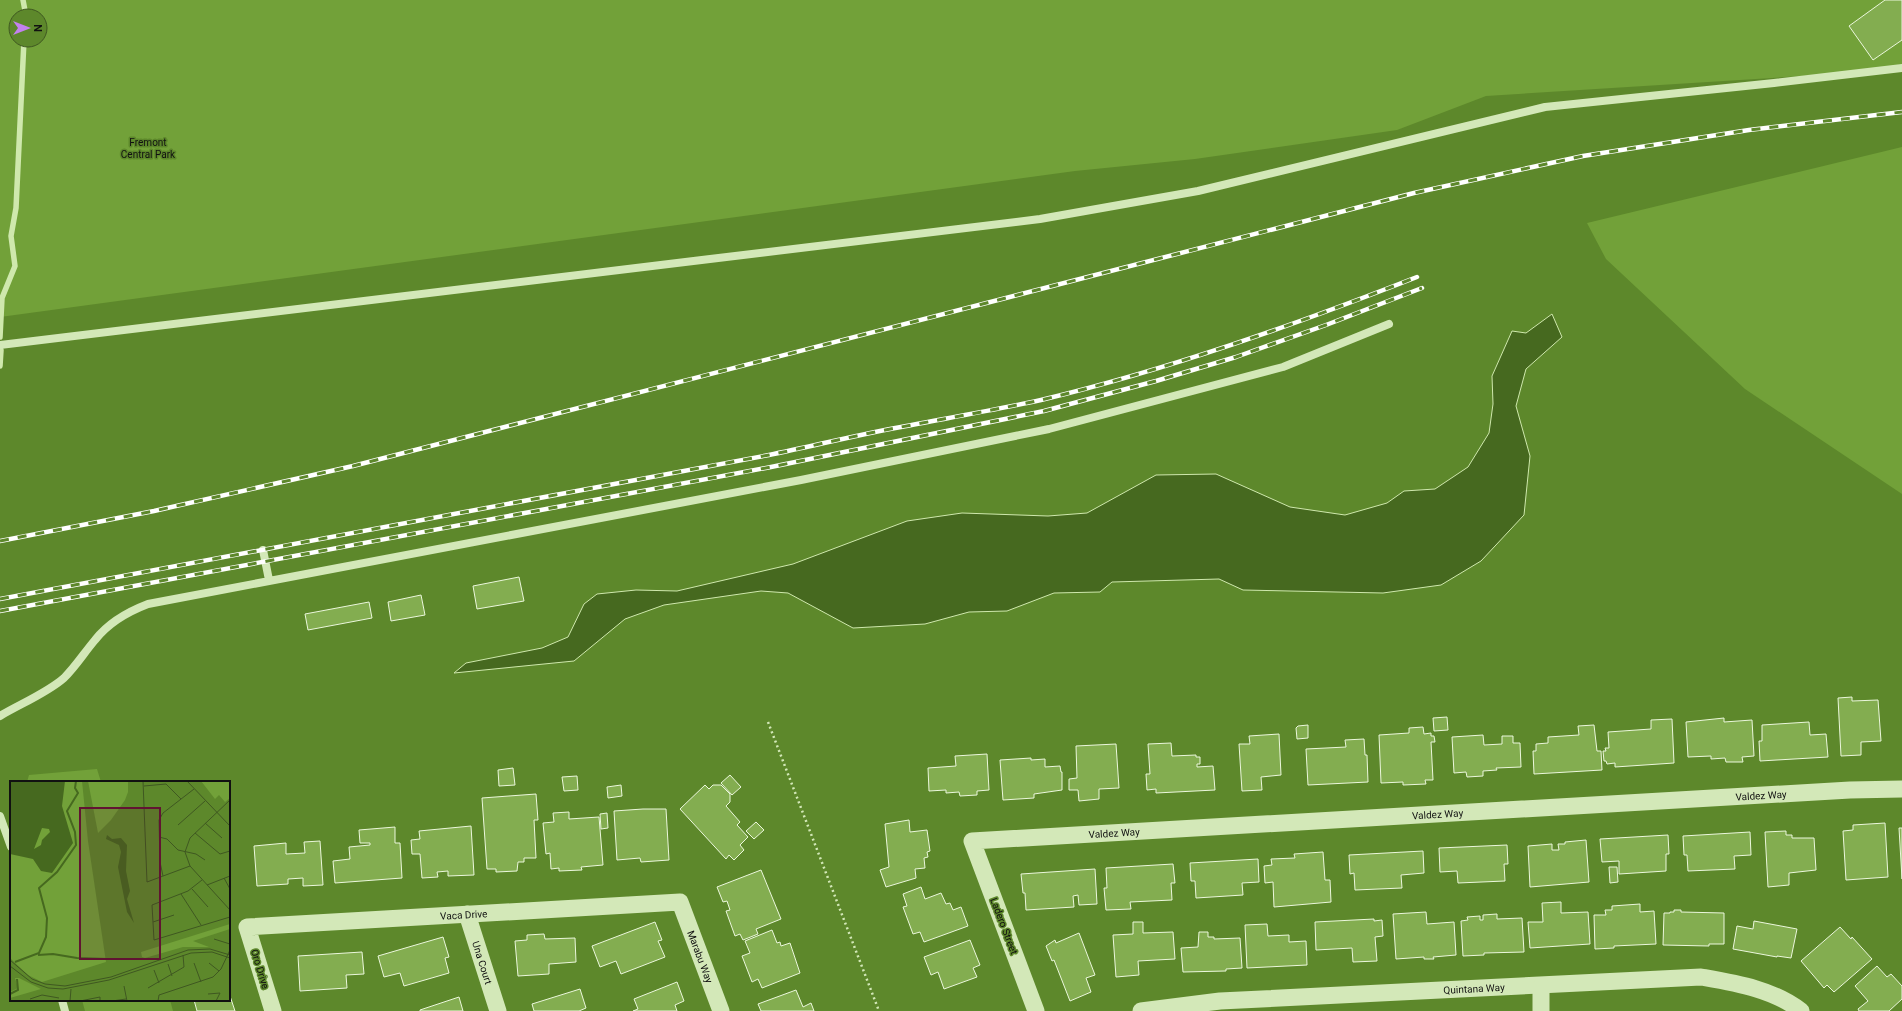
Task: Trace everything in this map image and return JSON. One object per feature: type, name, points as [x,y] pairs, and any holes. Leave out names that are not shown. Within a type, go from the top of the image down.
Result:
[{"type":"street","name":"Valdez Way","points":[[972,841],[1850,790],[1902,789]]},
{"type":"street","name":"Ladero Street","points":[[972,841],[1036,1011]]},
{"type":"street","name":"Vaca Drive","points":[[247,927],[680,902]]},
{"type":"street","name":"Marabu Way","points":[[680,902],[721,1011]]},
{"type":"street","name":"Una Court","points":[[467,914],[498,1011]]},
{"type":"street","name":"Oro Drive","points":[[247,927],[273,1011]]},
{"type":"street","name":"Quintana Way","points":[[1142,1011],[1701,977],[1753,988],[1778,997],[1801,1011]]},
{"type":"street","points":[[1541,986],[1541,1011]]},
{"type":"lane","points":[[0,345],[1040,219],[1198,191],[1545,107],[1774,84],[1902,68]]},
{"type":"lane","points":[[0,716],[61,680],[80,662],[94,640],[105,629],[132,611],[163,600],[809,478],[1049,429],[1283,367],[1389,324]]},
{"type":"lane","points":[[263,550],[269,580]]},
{"type":"lane","points":[[0,816],[10,845]]},
{"type":"lane","points":[[62,1001],[65,1011]]},
{"type":"path","points":[[768,722],[879,1011]]},
{"type":"green space","name":"Fremont Central Park","points":[[0,0],[1902,0],[1902,64],[1866,72],[1486,96],[1397,130],[1195,159],[1075,171],[0,317]]},
{"type":"green space","points":[[1902,147],[1902,494],[1745,389],[1606,259],[1587,223]]},
{"type":"green space","points":[[97,769],[101,781],[27,781],[29,775]]},
{"type":"green space","points":[[82,1001],[170,1001],[173,1011],[85,1011]]},
{"type":"shaded area","points":[[1552,314],[1562,337],[1526,369],[1516,406],[1530,456],[1524,515],[1481,561],[1441,585],[1383,593],[1243,590],[1219,579],[1112,582],[1100,592],[1054,593],[1007,611],[969,612],[925,624],[853,628],[788,593],[761,591],[664,605],[625,619],[574,661],[454,673],[466,663],[542,648],[568,637],[584,604],[597,594],[636,590],[677,591],[793,564],[907,521],[962,513],[1048,516],[1087,513],[1156,475],[1216,474],[1290,507],[1345,515],[1387,503],[1404,491],[1435,489],[1468,467],[1489,433],[1493,404],[1492,376],[1512,331],[1526,333]]},
{"type":"building","points":[[1885,0],[1902,0],[1902,40],[1873,60],[1849,26]]},
{"type":"building","points":[[519,577],[524,601],[477,609],[473,586]]},
{"type":"building","points":[[421,595],[425,615],[391,621],[388,602]]},
{"type":"building","points":[[369,602],[372,618],[308,630],[305,614]]},
{"type":"building","points":[[1852,697],[1852,701],[1878,700],[1881,741],[1861,742],[1861,755],[1841,756],[1838,698]]},
{"type":"building","points":[[1447,717],[1448,730],[1434,731],[1433,718]]},
{"type":"building","points":[[1724,718],[1724,722],[1752,720],[1754,756],[1742,757],[1743,762],[1726,762],[1725,758],[1711,759],[1711,756],[1688,757],[1686,722]]},
{"type":"building","points":[[1672,719],[1674,763],[1615,767],[1615,763],[1607,764],[1606,761],[1604,761],[1603,751],[1606,751],[1605,748],[1609,748],[1608,732],[1651,729],[1651,720]]},
{"type":"building","points":[[1809,722],[1810,735],[1826,734],[1828,757],[1760,761],[1759,741],[1762,741],[1762,725]]},
{"type":"building","points":[[1308,725],[1308,738],[1297,739],[1296,728],[1298,726]]},
{"type":"building","points":[[1594,725],[1597,751],[1601,751],[1602,770],[1534,774],[1533,751],[1536,751],[1536,744],[1548,743],[1548,737],[1579,735],[1578,726]]},
{"type":"building","points":[[1423,727],[1424,734],[1431,733],[1431,736],[1434,736],[1435,742],[1431,742],[1433,780],[1425,780],[1426,784],[1403,785],[1403,782],[1381,783],[1379,735],[1409,733],[1409,728]]},
{"type":"building","points":[[1279,734],[1281,775],[1261,777],[1262,790],[1242,791],[1239,744],[1250,744],[1249,736]]},
{"type":"building","points":[[1483,735],[1484,745],[1502,744],[1502,736],[1513,736],[1513,743],[1520,743],[1521,767],[1496,768],[1497,770],[1483,771],[1483,776],[1467,777],[1466,772],[1454,773],[1452,737]]},
{"type":"building","points":[[1364,739],[1365,755],[1367,755],[1368,782],[1308,785],[1306,749],[1346,747],[1345,740]]},
{"type":"building","points":[[1171,743],[1172,756],[1196,755],[1196,757],[1200,757],[1200,764],[1197,764],[1197,767],[1213,766],[1215,790],[1156,793],[1156,789],[1147,790],[1146,774],[1150,774],[1148,744]]},
{"type":"building","points":[[1116,744],[1119,788],[1099,789],[1099,799],[1079,801],[1078,790],[1069,790],[1069,779],[1077,778],[1076,746]]},
{"type":"building","points":[[987,754],[989,790],[977,791],[977,795],[960,796],[959,792],[946,793],[946,790],[929,791],[928,768],[956,766],[955,756]]},
{"type":"building","points":[[1031,758],[1031,760],[1045,759],[1045,767],[1060,766],[1062,772],[1062,790],[1034,794],[1034,798],[1003,800],[1000,760]]},
{"type":"building","points":[[513,768],[515,785],[499,786],[498,770]]},
{"type":"building","points":[[730,775],[741,787],[732,795],[721,783]]},
{"type":"building","points":[[577,776],[578,790],[564,791],[562,777]]},
{"type":"building","points":[[621,785],[622,796],[608,798],[607,787]]},
{"type":"building","points":[[705,785],[709,789],[713,785],[721,785],[730,794],[730,802],[726,806],[740,822],[737,825],[748,837],[740,845],[744,850],[734,860],[729,855],[726,859],[680,809]]},
{"type":"building","points":[[536,794],[538,820],[534,820],[536,858],[524,858],[524,862],[518,862],[517,871],[496,872],[496,869],[487,869],[482,798]]},
{"type":"building","points":[[666,809],[669,860],[641,862],[640,858],[617,860],[614,811]]},
{"type":"building","points":[[569,812],[569,819],[599,817],[603,865],[581,867],[582,870],[559,871],[559,868],[551,869],[550,853],[546,854],[543,823],[554,822],[553,813]]},
{"type":"building","points":[[607,813],[608,828],[601,829],[600,814]]},
{"type":"building","points":[[909,820],[910,832],[927,830],[930,851],[927,852],[928,857],[924,858],[925,868],[915,869],[916,878],[886,887],[880,870],[889,867],[885,824]]},
{"type":"building","points":[[756,822],[764,830],[754,839],[746,831]]},
{"type":"building","points":[[1885,823],[1888,877],[1846,880],[1843,831],[1853,830],[1853,825]]},
{"type":"building","points":[[471,826],[474,875],[448,876],[448,871],[437,872],[438,877],[422,878],[420,854],[412,854],[411,840],[420,839],[419,831]]},
{"type":"building","points":[[395,827],[395,843],[400,843],[402,878],[335,883],[333,861],[350,859],[349,847],[370,845],[370,843],[360,843],[359,830]]},
{"type":"building","points":[[1899,828],[1902,828],[1902,879]]},
{"type":"building","points":[[1786,831],[1786,835],[1792,835],[1792,838],[1814,838],[1816,870],[1789,873],[1789,885],[1768,887],[1765,832]]},
{"type":"building","points":[[1750,832],[1751,855],[1734,856],[1735,869],[1688,871],[1687,855],[1684,855],[1683,836]]},
{"type":"building","points":[[1668,835],[1669,854],[1666,854],[1666,871],[1619,874],[1619,861],[1602,862],[1600,839]]},
{"type":"building","points":[[1586,840],[1589,882],[1530,887],[1528,846],[1552,844],[1552,850],[1559,850],[1558,844]]},
{"type":"building","points":[[320,841],[323,885],[303,886],[303,878],[288,879],[288,884],[257,886],[254,846],[286,843],[286,854],[305,853],[304,842]]},
{"type":"building","points":[[1507,845],[1508,864],[1504,864],[1505,881],[1458,883],[1457,871],[1440,872],[1439,848]]},
{"type":"building","points":[[1423,851],[1424,873],[1401,875],[1402,888],[1355,890],[1354,873],[1350,874],[1349,855]]},
{"type":"building","points":[[1323,852],[1325,880],[1330,880],[1331,902],[1274,907],[1273,882],[1265,883],[1264,866],[1272,865],[1271,859],[1295,858],[1294,854]]},
{"type":"building","points":[[1258,859],[1259,882],[1242,883],[1243,895],[1196,898],[1195,881],[1191,881],[1190,863]]},
{"type":"building","points":[[1173,864],[1175,883],[1171,883],[1172,900],[1130,902],[1131,909],[1106,910],[1104,888],[1107,888],[1106,868]]},
{"type":"building","points":[[1609,867],[1617,867],[1618,882],[1610,883]]},
{"type":"building","points":[[1095,869],[1097,904],[1079,905],[1078,895],[1073,896],[1074,907],[1026,910],[1025,893],[1023,893],[1021,874]]},
{"type":"building","points":[[761,870],[781,919],[756,929],[758,934],[743,940],[740,934],[735,936],[726,911],[730,910],[727,901],[723,902],[717,887]]},
{"type":"building","points":[[921,887],[925,899],[941,893],[946,904],[950,903],[953,910],[961,907],[968,926],[924,942],[920,932],[913,934],[903,907],[907,906],[903,894]]},
{"type":"building","points":[[1561,902],[1561,913],[1588,912],[1590,944],[1530,948],[1528,922],[1543,922],[1542,903]]},
{"type":"building","points":[[1640,904],[1640,912],[1654,911],[1656,944],[1614,946],[1614,948],[1595,949],[1594,915],[1606,915],[1605,910],[1612,910],[1612,906]]},
{"type":"building","points":[[1674,910],[1681,910],[1681,912],[1724,913],[1724,944],[1709,944],[1709,946],[1663,945],[1664,913],[1674,912]]},
{"type":"building","points":[[1426,912],[1427,924],[1454,922],[1456,955],[1433,957],[1434,959],[1424,959],[1424,957],[1396,959],[1393,914]]},
{"type":"building","points":[[1497,914],[1497,919],[1522,918],[1524,952],[1484,953],[1484,955],[1463,956],[1461,921],[1468,920],[1467,917],[1480,916],[1480,920],[1483,920],[1483,915]]},
{"type":"building","points":[[1374,919],[1374,921],[1382,920],[1383,936],[1375,937],[1377,961],[1353,962],[1352,948],[1316,950],[1315,922]]},
{"type":"building","points":[[1754,921],[1797,929],[1791,958],[1733,949],[1737,926],[1753,929]]},
{"type":"building","points":[[655,922],[662,940],[658,941],[665,957],[621,974],[616,961],[600,967],[592,946]]},
{"type":"building","points":[[1133,922],[1143,922],[1143,933],[1173,932],[1175,959],[1138,961],[1139,975],[1116,977],[1113,935],[1133,934]]},
{"type":"building","points":[[1267,924],[1268,936],[1289,935],[1289,942],[1306,941],[1307,965],[1247,968],[1245,925]]},
{"type":"building","points":[[1840,927],[1851,939],[1852,937],[1872,959],[1834,992],[1827,985],[1824,988],[1801,961]]},
{"type":"building","points":[[772,930],[777,943],[780,942],[781,946],[790,943],[800,973],[762,988],[758,979],[752,982],[742,956],[750,953],[745,941]]},
{"type":"building","points":[[1199,932],[1208,932],[1208,937],[1214,937],[1214,939],[1240,938],[1242,968],[1226,969],[1226,971],[1183,972],[1181,948],[1198,947]]},
{"type":"building","points":[[1079,933],[1095,975],[1086,978],[1091,992],[1070,1001],[1054,960],[1052,961],[1046,946],[1055,940],[1056,943]]},
{"type":"building","points":[[544,934],[545,939],[575,938],[576,962],[549,964],[549,974],[518,976],[515,941],[527,940],[527,935]]},
{"type":"building","points":[[443,937],[449,957],[445,958],[449,973],[404,986],[400,973],[384,977],[378,956]]},
{"type":"building","points":[[970,940],[980,965],[973,968],[977,977],[944,989],[938,972],[931,975],[924,957]]},
{"type":"building","points":[[362,952],[364,974],[346,975],[347,988],[300,991],[298,956]]},
{"type":"building","points":[[1877,966],[1887,977],[1891,974],[1902,986],[1902,999],[1889,1011],[1859,1011],[1858,1009],[1868,1001],[1855,986]]},
{"type":"building","points":[[677,982],[684,1001],[675,1005],[677,1011],[633,1011],[638,1009],[634,999]]},
{"type":"building","points":[[580,989],[586,1008],[579,1011],[534,1011],[532,1004]]},
{"type":"building","points":[[796,990],[803,1007],[811,1003],[814,1011],[761,1011],[758,1004]]},
{"type":"building","points":[[230,996],[235,1011],[197,1011],[194,1001],[230,1001]]},
{"type":"building","points":[[459,997],[463,1011],[420,1011],[420,1010]]},
{"type":"waterway","points":[[23,0],[24,8]]},
{"type":"waterway","points":[[0,337],[2,298],[15,266],[11,236],[16,208],[24,48]]},
{"type":"waterway","points":[[0,366],[1,350]]},
{"type":"railway","points":[[0,541],[154,511],[353,466],[1414,193],[1583,156],[1749,130],[1902,112]]},
{"type":"railway","points":[[0,599],[769,455],[884,430],[1041,400],[1089,388],[1231,345],[1417,277]]},
{"type":"railway","points":[[0,611],[771,467],[1044,411],[1156,381],[1236,357],[1326,325],[1422,288]]}]
